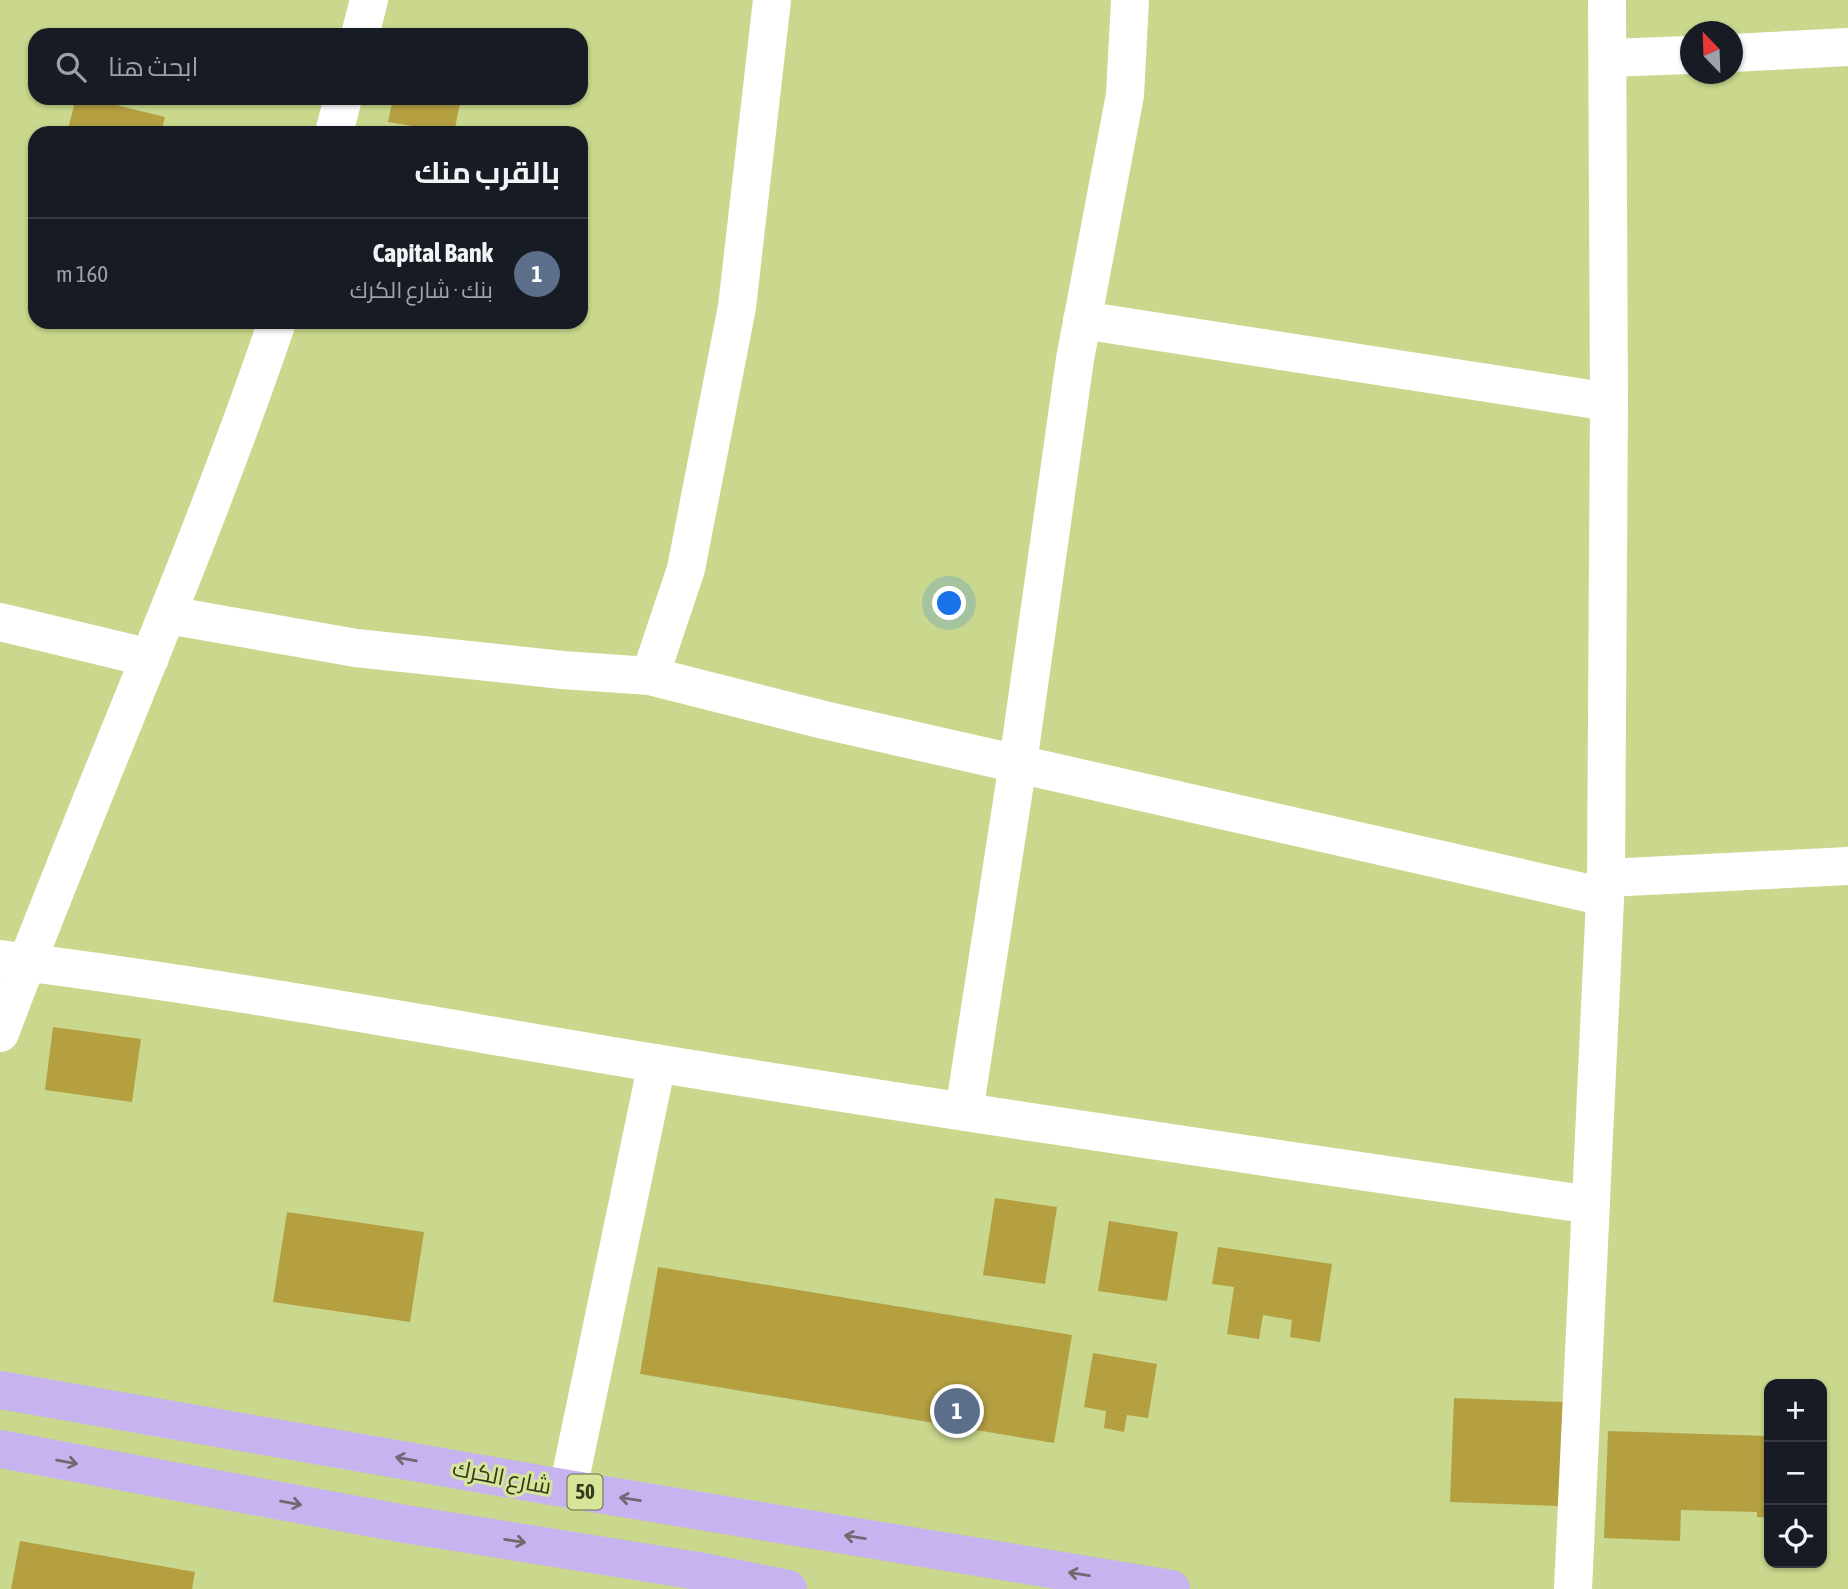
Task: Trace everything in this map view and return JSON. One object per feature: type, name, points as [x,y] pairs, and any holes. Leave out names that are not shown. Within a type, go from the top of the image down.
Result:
[{"type":"main road","name":"شارع الكرك","points":[[0,1390],[568,1489],[1171,1589]]},
{"type":"main road","points":[[0,1449],[697,1580],[775,1588]]},
{"type":"street","points":[[362,28],[369,0]]},
{"type":"street","points":[[650,676],[686,569],[737,307],[772,0]]},
{"type":"street","points":[[964,1112],[1082,320],[1125,95],[1130,0]]},
{"type":"street","points":[[1573,1589],[1605,888],[1609,402],[1607,0]]},
{"type":"street","points":[[1743,52],[1848,47]]},
{"type":"street","points":[[1608,58],[1680,55]]},
{"type":"street","points":[[336,126],[341,105]]},
{"type":"street","points":[[1082,320],[1609,402]]},
{"type":"street","points":[[0,1033],[13,960],[168,615],[274,329]]},
{"type":"street","points":[[168,615],[356,648],[562,670],[650,676],[824,720],[1605,888],[1848,866]]},
{"type":"street","points":[[0,622],[150,658]]},
{"type":"street","points":[[13,960],[306,1004],[964,1112],[1591,1205]]},
{"type":"street","points":[[568,1489],[657,1063]]},
{"type":"building","points":[[74,105],[116,105],[165,117],[163,126],[69,126]]},
{"type":"building","points":[[392,105],[460,105],[455,126],[412,126],[388,122]]},
{"type":"building","points":[[53,1027],[141,1039],[132,1102],[45,1090]]},
{"type":"building","points":[[995,1198],[1057,1207],[1045,1284],[983,1275]]},
{"type":"building","points":[[287,1212],[424,1232],[410,1322],[273,1302]]},
{"type":"building","points":[[1109,1221],[1178,1232],[1167,1301],[1098,1291]]},
{"type":"building","points":[[1218,1247],[1332,1264],[1320,1342],[1290,1337],[1292,1320],[1263,1315],[1259,1339],[1227,1334],[1234,1287],[1212,1284]]},
{"type":"building","points":[[658,1267],[1072,1335],[1054,1443],[640,1374]]},
{"type":"building","points":[[1093,1353],[1157,1364],[1148,1418],[1127,1415],[1124,1432],[1104,1428],[1106,1411],[1084,1407]]},
{"type":"building","points":[[1454,1398],[1563,1402],[1559,1506],[1450,1502]]},
{"type":"building","points":[[1608,1431],[1764,1436],[1764,1518],[1757,1517],[1757,1512],[1681,1510],[1680,1541],[1604,1538]]},
{"type":"building","points":[[20,1541],[195,1572],[192,1589],[11,1589]]},
{"type":"place","name":"Capital Bank","points":[[957,1411]]}]
